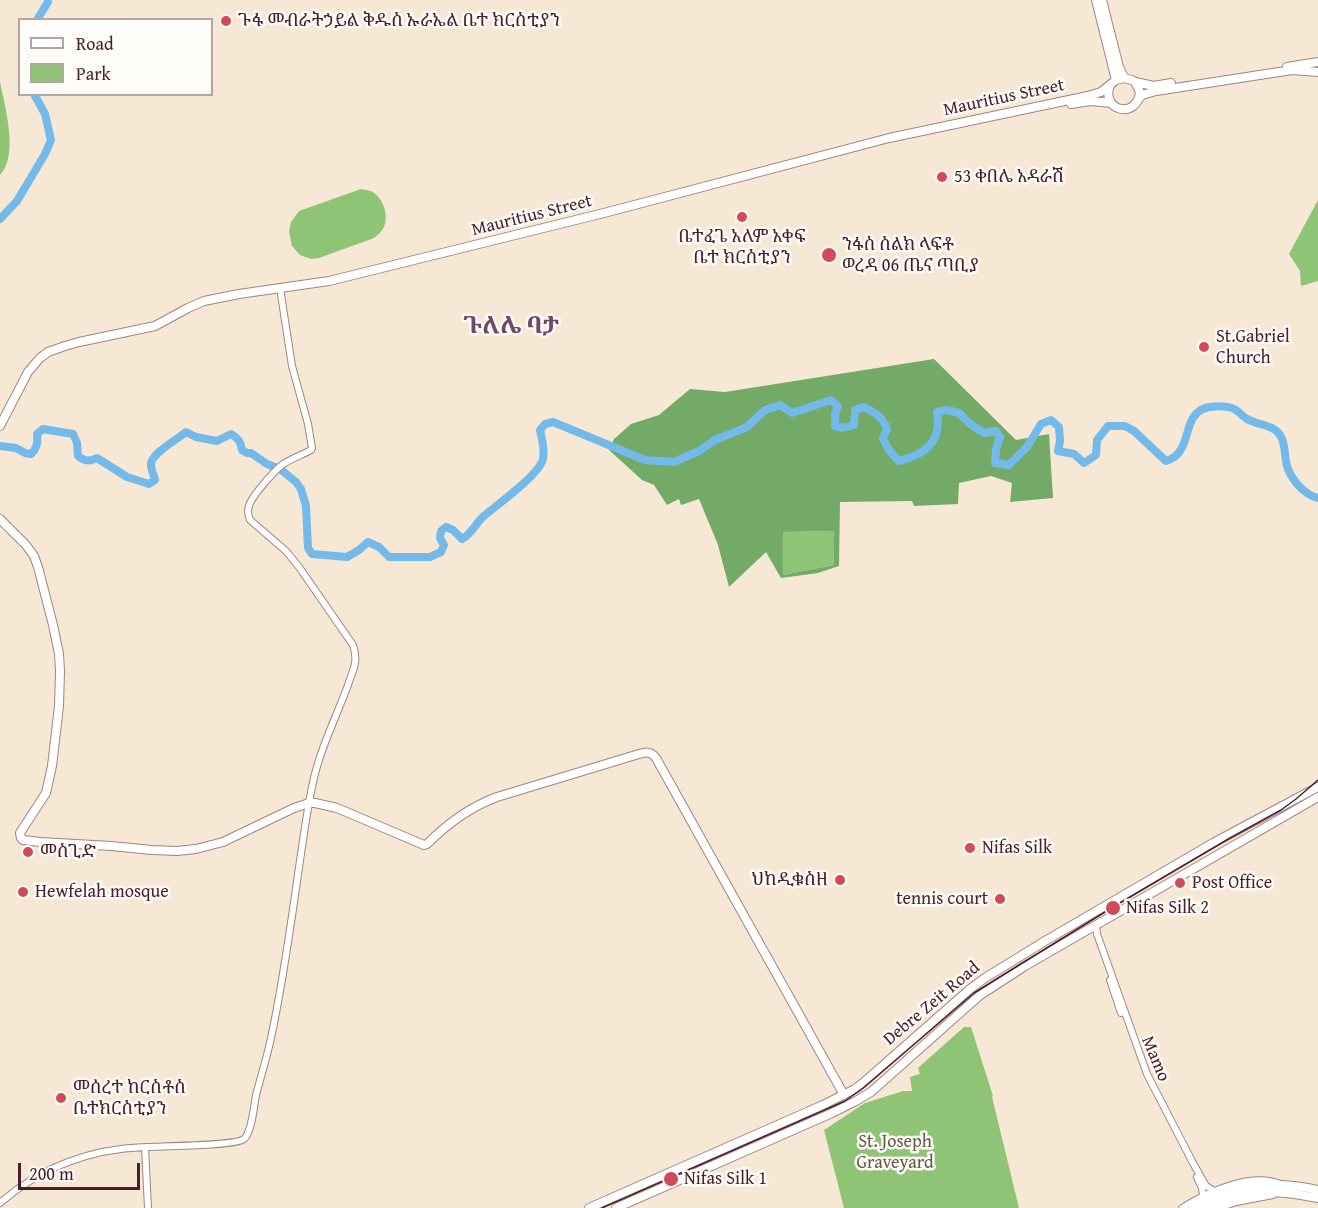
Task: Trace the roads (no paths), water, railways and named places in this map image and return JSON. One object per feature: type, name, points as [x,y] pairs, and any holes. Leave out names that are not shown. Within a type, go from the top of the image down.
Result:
[{"type":"highway","points":[[1193,1208],[1238,1189],[1281,1184],[1318,1198]]},
{"type":"highway","points":[[1205,1208],[1248,1193],[1318,1190]]},
{"type":"main road","points":[[1096,0],[1117,81]]},
{"type":"main road","points":[[1102,0],[1119,67],[1117,81],[1108,94],[1111,103],[1119,109],[1133,106],[1142,95],[1156,91],[1301,68]]},
{"type":"main road","points":[[1117,81],[1128,78],[1154,86],[1318,67]]},
{"type":"main road","name":"Mauritius Street","points":[[0,431],[30,374],[39,363],[50,355],[80,344],[157,329],[194,309],[212,304],[329,281],[614,211],[889,138],[1088,96],[1101,92],[1117,81]]},
{"type":"main road","points":[[1135,82],[1140,92],[1137,103]]},
{"type":"main road","name":"Mauritius Street","points":[[0,426],[28,372],[40,358],[54,350],[79,342],[155,326],[192,306],[211,300],[330,285],[762,177],[890,142],[1091,101],[1111,103]]},
{"type":"main road","points":[[0,519],[34,556],[59,654],[59,706],[52,766],[44,798],[20,833],[21,838],[33,842],[152,850],[196,849],[231,839],[309,803],[337,808],[424,845],[463,814],[482,803],[647,752],[656,758],[844,1095]]},
{"type":"main road","name":"Debre Zeit Road","points":[[589,1208],[844,1095],[864,1083],[970,988],[985,978],[1213,843],[1318,787]]},
{"type":"main road","name":"Debre Zeit Road","points":[[616,1208],[864,1097],[979,996],[1025,966],[1318,797]]},
{"type":"street","points":[[0,1203],[38,1175],[66,1162],[99,1153],[145,1147],[231,1142],[241,1140],[248,1134],[271,1040],[283,978],[315,771],[355,664],[355,652],[352,645],[300,567],[286,551],[250,520],[248,514],[248,507],[252,500],[275,472],[282,465],[312,448],[308,424],[292,366],[280,291]]},
{"type":"street","points":[[1096,926],[1114,985],[1152,1086],[1206,1185],[1214,1191]]},
{"type":"street","name":"Mamo","points":[[1088,931],[1094,937],[1114,985],[1143,1074],[1200,1183],[1203,1196]]},
{"type":"street","points":[[145,1147],[148,1208]]},
{"type":"street","points":[[1182,1208],[1214,1191],[1254,1180],[1268,1180],[1281,1184]]},
{"type":"street","points":[[1218,1208],[1287,1192]]},
{"type":"waterway","points":[[38,18],[48,0]]},
{"type":"waterway","points":[[0,219],[17,201],[51,140],[45,114],[35,96]]},
{"type":"waterway","points":[[0,446],[16,448],[31,454],[37,445],[37,434],[43,429],[73,434],[80,458],[85,460],[97,458],[127,477],[149,484],[155,480],[151,469],[155,456],[186,432],[196,437],[217,441],[231,434],[239,440],[242,450],[280,469],[301,489],[306,506],[308,548],[312,554],[347,557],[368,542],[379,547],[389,557],[430,557],[441,552],[444,545],[440,538],[441,531],[446,527],[462,539],[466,537],[482,518],[526,481],[540,466],[544,452],[540,430],[545,424],[553,422],[645,460],[674,462],[699,451],[715,440],[747,427],[765,410],[780,405],[792,413],[831,400],[838,406],[835,426],[843,428],[854,425],[855,410],[864,407],[878,415],[887,429],[883,438],[891,453],[899,461],[917,455],[930,445],[937,431],[937,412],[947,410],[959,413],[984,433],[996,431],[1000,437],[995,463],[1009,465],[1027,447],[1041,424],[1051,420],[1059,427],[1058,451],[1074,454],[1084,463],[1096,455],[1097,440],[1108,426],[1125,426],[1134,431],[1166,461],[1175,457],[1181,450],[1190,425],[1200,411],[1209,407],[1229,407],[1247,419],[1277,431],[1283,442],[1287,466],[1292,476],[1303,490],[1318,498]]},
{"type":"tram line","points":[[602,1208],[845,1101],[974,993],[1113,907],[1281,810],[1318,780]]},
{"type":"place","name":"ጉፋ መብራትኃይል ቅዱስ ኡራኤል ቤተ ክርስቲያን","points":[[226,21]]},
{"type":"place","name":"53 ቀበሌ አዳራሽ","points":[[942,177]]},
{"type":"place","name":"ቤተፈጌ አለም አቀፍ ቤተ ክርስቲያን","points":[[742,217]]},
{"type":"place","name":"ንፋስ ስልክ ላፍቶ ወረዳ 06 ጤና ጣቢያ","points":[[829,255]]},
{"type":"place","name":"St.Gabriel Church","points":[[1204,347]]},
{"type":"place","name":"Nifas Silk","points":[[970,848]]},
{"type":"place","name":"መስጊድ","points":[[28,852]]},
{"type":"place","name":"ህከዲቁስዘ","points":[[840,880]]},
{"type":"place","name":"Post Office","points":[[1180,883]]},
{"type":"place","name":"Hewfelah mosque","points":[[23,892]]},
{"type":"place","name":"tennis court","points":[[1000,899]]},
{"type":"place","name":"Nifas Silk 2","points":[[1113,908]]},
{"type":"place","name":"መሰረተ ከርስቶስ ቤተክርስቲያን","points":[[61,1098]]},
{"type":"place","name":"Nifas Silk 1","points":[[671,1179]]},
{"type":"district","name":"ጉለሌ ባታ","points":[[511,327]]},
{"type":"park label","name":"St. Joseph Graveyard","points":[[895,1152]]}]
